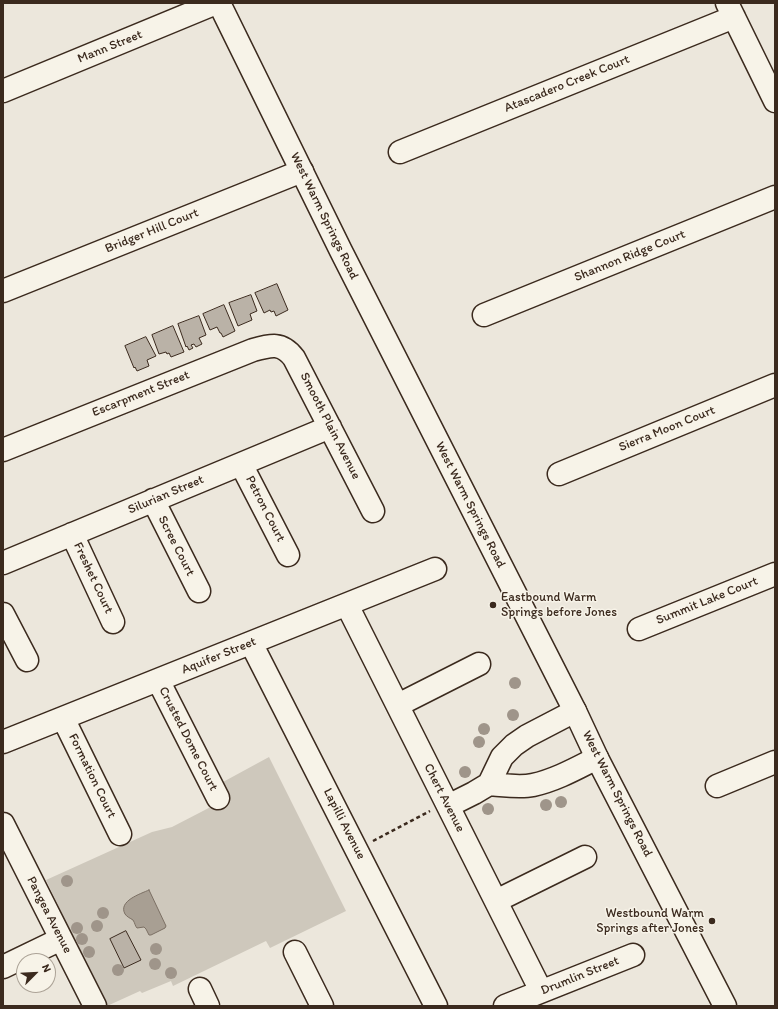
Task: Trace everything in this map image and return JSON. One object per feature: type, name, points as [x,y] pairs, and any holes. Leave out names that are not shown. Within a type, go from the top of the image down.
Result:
[{"type":"street","name":"Mann Street","points":[[3,91],[218,3]]},
{"type":"street","name":"West Warm Springs Road","points":[[218,3],[341,251],[575,711],[597,758],[725,1006]]},
{"type":"street","points":[[730,10],[775,101]]},
{"type":"street","name":"Atascadero Creek Court","points":[[400,152],[730,10]]},
{"type":"street","name":"Bridger Hill Court","points":[[3,290],[302,171]]},
{"type":"street","name":"Shannon Ridge Court","points":[[484,315],[775,197]]},
{"type":"street","name":"Escarpment Street","points":[[3,450],[253,350],[265,346],[281,346]]},
{"type":"street","name":"Smooth Plain Avenue","points":[[281,346],[289,351],[294,358],[373,511]]},
{"type":"street","name":"Sierra Moon Court","points":[[558,474],[775,385]]},
{"type":"street","name":"Silurian Street","points":[[4,560],[72,534],[330,427]]},
{"type":"street","name":"Petron Court","points":[[241,464],[288,555]]},
{"type":"street","name":"Scree Court","points":[[153,500],[200,591]]},
{"type":"street","name":"Freshet Court","points":[[72,534],[113,622]]},
{"type":"street","name":"Aquifer Street","points":[[3,742],[435,569]]},
{"type":"street","name":"Summit Lake Court","points":[[639,629],[775,574]]},
{"type":"street","name":"Chert Avenue","points":[[347,605],[541,992]]},
{"type":"street","points":[[3,614],[27,660]]},
{"type":"street","name":"Lapilli Avenue","points":[[251,643],[436,1006]]},
{"type":"street","points":[[398,705],[479,664]]},
{"type":"street","name":"Crusted Dome Court","points":[[158,680],[218,798]]},
{"type":"street","points":[[490,784],[502,756],[514,745],[527,736],[575,711]]},
{"type":"street","name":"Formation Court","points":[[63,718],[120,834]]},
{"type":"street","points":[[447,804],[474,793],[490,784],[532,786],[552,779],[597,758]]},
{"type":"street","points":[[717,786],[775,762]]},
{"type":"street","name":"Pangea Avenue","points":[[3,824],[95,1006]]},
{"type":"street","points":[[496,901],[585,857]]},
{"type":"street","points":[[3,967],[61,939]]},
{"type":"street","points":[[295,952],[322,1006]]},
{"type":"street","name":"Drumlin Street","points":[[505,1006],[633,955]]},
{"type":"path","points":[[357,850],[447,804]]},
{"type":"shaded area","points":[[269,757],[346,911],[270,948],[266,941],[173,986],[171,981],[142,993],[140,991],[107,1006],[46,880],[152,832],[172,827],[230,797],[223,782]]},
{"type":"shaded area","points":[[149,890],[166,926],[165,928],[151,935],[149,935],[144,927],[137,928],[133,920],[125,914],[124,909],[127,902]]},
{"type":"building","points":[[277,284],[288,310],[276,316],[274,311],[271,312],[270,310],[264,313],[255,293]]},
{"type":"building","points":[[251,295],[257,311],[250,314],[252,320],[238,326],[229,303]]},
{"type":"building","points":[[224,305],[235,331],[223,337],[217,327],[210,330],[203,314]]},
{"type":"building","points":[[199,316],[206,335],[199,338],[202,344],[196,347],[194,344],[191,345],[193,348],[189,350],[187,346],[186,347],[178,324]]},
{"type":"building","points":[[173,326],[184,352],[171,357],[169,353],[167,354],[166,352],[159,354],[152,335]]},
{"type":"building","points":[[146,337],[156,356],[147,360],[149,366],[137,371],[135,367],[134,368],[125,346]]},
{"type":"building","points":[[126,931],[141,960],[124,968],[110,939]]},
{"type":"place","name":"Eastbound Warm Springs before Jones","points":[[493,605]]},
{"type":"place","name":"Westbound Warm Springs after Jones","points":[[712,921]]}]
